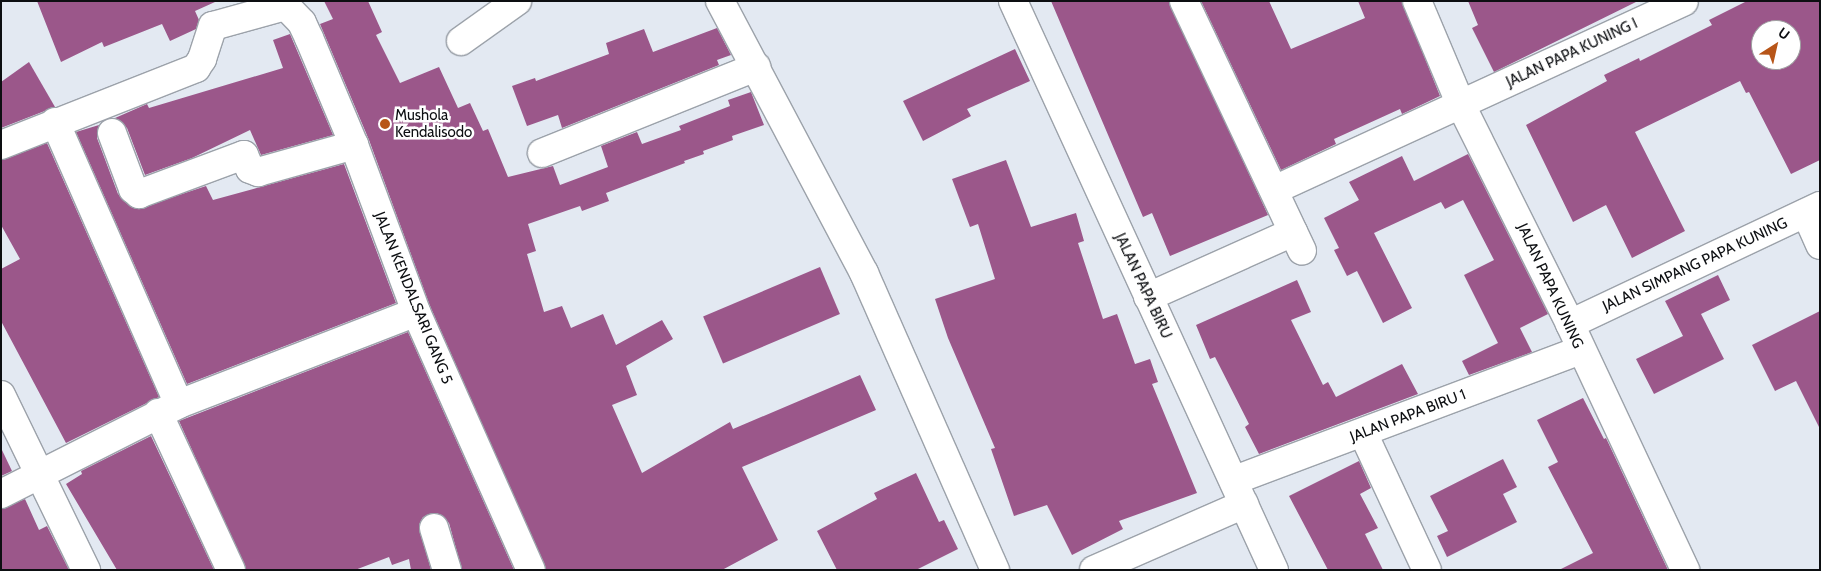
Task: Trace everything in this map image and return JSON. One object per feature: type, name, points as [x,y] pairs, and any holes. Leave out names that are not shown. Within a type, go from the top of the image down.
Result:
[{"type":"street","points":[[461,41],[517,1]]},
{"type":"street","points":[[720,1],[864,273],[995,570]]},
{"type":"street","name":"JALAN PAPA BIRU","points":[[1013,1],[1274,570]]},
{"type":"street","points":[[1148,297],[1298,241],[1184,1]]},
{"type":"street","name":"JALAN PAPA KUNING","points":[[1416,1],[1461,105],[1570,324],[1580,350],[1685,570]]},
{"type":"street","name":"JALAN PAPA KUNING I","points":[[1274,190],[1684,1]]},
{"type":"street","points":[[1,145],[55,122],[73,118],[196,68],[202,59],[209,30],[218,23],[289,10]]},
{"type":"street","name":"JALAN KENDALSARI GANG 5","points":[[289,10],[354,145],[416,312],[532,570]]},
{"type":"street","points":[[542,153],[756,67]]},
{"type":"street","points":[[55,122],[231,570]]},
{"type":"street","points":[[112,133],[133,189],[139,194],[244,154],[250,169],[258,172],[354,145]]},
{"type":"street","points":[[1813,209],[1820,245]]},
{"type":"street","name":"JALAN SIMPANG PAPA KUNING","points":[[1570,324],[1813,209]]},
{"type":"street","points":[[1,494],[40,476],[168,409],[416,312]]},
{"type":"street","name":"JALAN PAPA BIRU 1","points":[[1094,570],[1239,492],[1363,433],[1580,350]]},
{"type":"street","points":[[1,395],[86,570]]},
{"type":"street","points":[[1363,433],[1427,570]]},
{"type":"street","points":[[434,528],[447,570]]},
{"type":"building","points":[[37,1],[215,2],[195,11],[199,20],[196,29],[170,41],[162,24],[104,47],[102,42],[61,62]]},
{"type":"building","points":[[324,1],[368,1],[382,32],[376,35],[400,83],[439,67],[458,108],[470,103],[483,131],[488,129],[508,177],[553,166],[560,185],[608,167],[601,146],[637,132],[642,144],[681,130],[679,126],[730,106],[728,100],[751,92],[764,125],[732,136],[733,140],[703,151],[704,154],[684,161],[685,163],[606,193],[609,201],[582,211],[580,206],[528,224],[536,251],[527,254],[544,312],[562,306],[571,328],[603,314],[616,345],[662,320],[673,339],[626,366],[637,395],[612,405],[642,473],[730,422],[733,429],[860,375],[876,410],[742,467],[778,540],[722,570],[546,570],[430,306],[369,140],[320,24],[333,19]]},
{"type":"building","points":[[1051,1],[1169,1],[1268,215],[1170,256],[1152,213],[1143,217]]},
{"type":"building","points":[[1201,1],[1269,1],[1291,49],[1365,18],[1358,1],[1402,1],[1440,96],[1402,114],[1400,109],[1334,139],[1336,144],[1281,170]]},
{"type":"building","points":[[1468,1],[1638,1],[1494,72],[1472,28],[1478,25]]},
{"type":"building","points":[[1747,1],[1820,1],[1820,160],[1791,174],[1749,92],[1746,93],[1740,81],[1635,132],[1685,231],[1632,258],[1606,205],[1573,222],[1526,125],[1607,81],[1604,75],[1639,58],[1640,61],[1712,25],[1709,20]]},
{"type":"building","points":[[717,28],[731,55],[717,60],[719,65],[562,128],[558,115],[527,126],[512,86],[535,78],[536,81],[609,54],[606,43],[644,29],[653,52]]},
{"type":"building","points":[[290,34],[333,135],[261,155],[250,130],[192,158],[145,175],[127,128],[115,118],[147,104],[149,108],[283,68],[273,40]]},
{"type":"building","points":[[1015,49],[1030,81],[967,109],[971,116],[923,141],[903,101]]},
{"type":"building","points":[[29,62],[55,107],[1,128],[1,82]]},
{"type":"building","points":[[99,125],[97,138],[118,194],[137,209],[206,186],[213,200],[344,164],[396,303],[187,384],[76,132]]},
{"type":"building","points":[[47,143],[159,397],[66,443],[1,321],[1,269],[20,259],[1,225],[1,160]]},
{"type":"building","points":[[1468,154],[1548,314],[1520,328],[1532,352],[1469,375],[1462,361],[1498,343],[1464,275],[1494,260],[1463,200],[1445,209],[1441,202],[1374,233],[1412,308],[1383,323],[1357,271],[1347,276],[1334,250],[1339,248],[1324,218],[1359,200],[1349,182],[1402,156],[1414,181]]},
{"type":"building","points":[[1006,160],[1031,227],[1076,213],[1084,241],[1078,243],[1103,319],[1117,314],[1135,364],[1150,359],[1158,382],[1152,384],[1197,493],[1119,521],[1123,529],[1072,555],[1047,505],[1014,516],[991,449],[995,448],[948,338],[935,299],[995,279],[978,224],[970,227],[952,179]]},
{"type":"building","points":[[820,267],[840,314],[723,364],[703,317]]},
{"type":"building","points":[[1718,275],[1730,300],[1701,314],[1724,359],[1654,394],[1636,359],[1683,336],[1665,301]]},
{"type":"building","points":[[1297,280],[1311,312],[1291,320],[1323,385],[1328,382],[1336,397],[1402,364],[1418,394],[1259,454],[1245,427],[1249,424],[1215,357],[1210,359],[1196,325]]},
{"type":"building","points":[[1820,311],[1820,429],[1796,381],[1775,391],[1752,345]]},
{"type":"building","points":[[408,332],[514,570],[462,570],[449,523],[437,513],[423,517],[419,525],[431,570],[411,570],[409,559],[392,565],[389,557],[355,570],[246,570],[179,421]]},
{"type":"building","points":[[1583,398],[1604,439],[1606,438],[1668,570],[1559,570],[1593,553],[1548,467],[1558,462],[1537,420]]},
{"type":"building","points":[[151,436],[214,570],[117,570],[66,484],[82,474],[81,471]]},
{"type":"building","points":[[1,448],[12,471],[1,476]]},
{"type":"building","points":[[1503,459],[1517,487],[1503,494],[1517,522],[1447,557],[1437,536],[1448,531],[1430,496]]},
{"type":"building","points":[[1359,461],[1371,488],[1360,494],[1378,528],[1365,534],[1383,570],[1328,570],[1289,496]]},
{"type":"building","points":[[916,473],[939,522],[944,520],[958,549],[916,570],[837,570],[817,531],[877,499],[874,493]]},
{"type":"building","points":[[25,499],[39,530],[47,526],[69,570],[1,570],[1,509]]},
{"type":"place","name":"Mushola Kendalisodo","points":[[385,124]]}]
